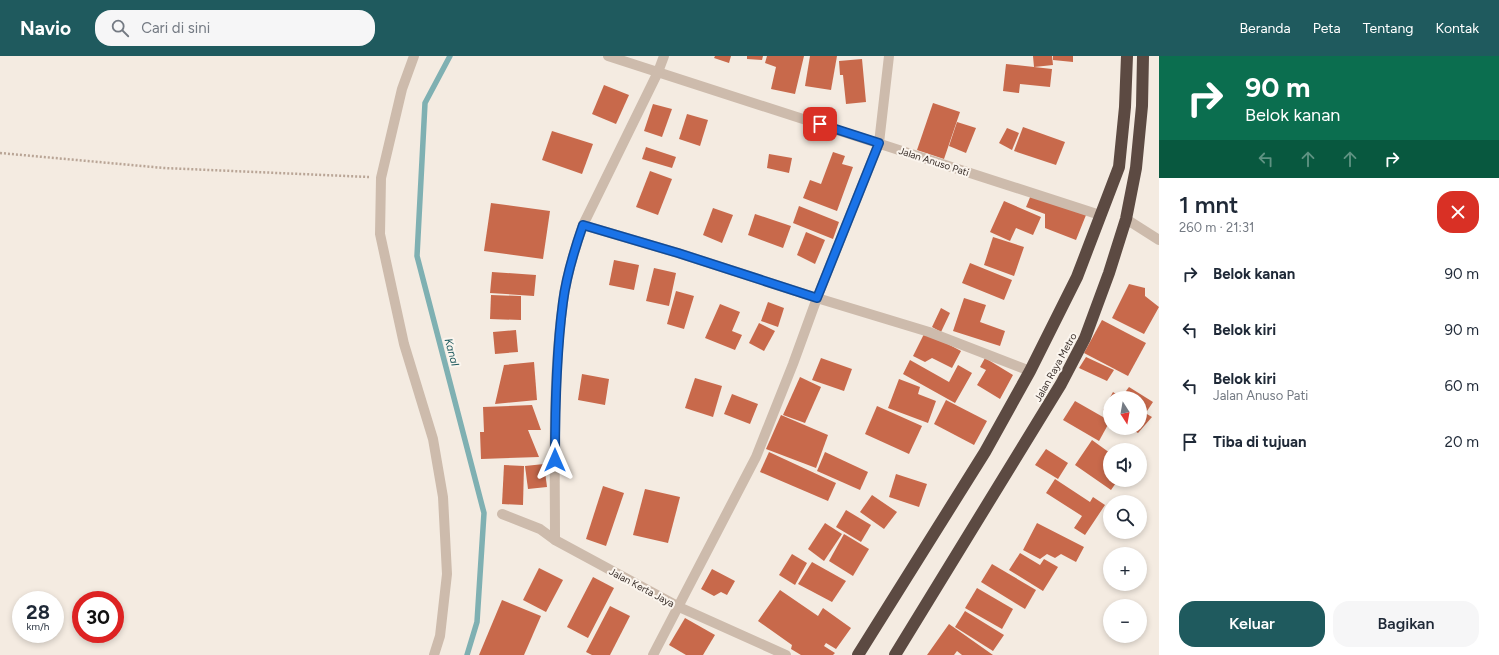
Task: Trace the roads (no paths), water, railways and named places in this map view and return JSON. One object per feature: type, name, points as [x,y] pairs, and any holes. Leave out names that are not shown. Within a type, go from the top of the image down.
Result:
[{"type":"highway","points":[[858,655],[985,452],[1030,371],[1077,277],[1119,167],[1125,107],[1127,56]]},
{"type":"highway","name":"Jalan Raya Metro","points":[[895,655],[1061,384],[1085,338],[1109,273],[1126,219],[1136,168],[1142,106],[1143,56]]},
{"type":"street","points":[[414,56],[402,89],[381,178],[380,234],[404,344],[432,439],[443,497],[447,574],[440,636],[434,655]]},
{"type":"street","name":"Jalan Anuso Pati","points":[[608,56],[1100,215]]},
{"type":"street","points":[[555,540],[555,397],[563,301],[576,246],[583,225],[658,72],[664,56]]},
{"type":"street","points":[[653,655],[756,457],[793,364],[817,298],[879,143],[889,56]]},
{"type":"street","points":[[1126,219],[1159,240]]},
{"type":"street","points":[[583,225],[678,253],[929,332],[1030,371]]},
{"type":"street","name":"Jalan Kerta Jaya","points":[[502,514],[540,529],[555,540],[679,607],[786,655]]},
{"type":"waterway","name":"Kanal","points":[[450,56],[425,103],[417,256],[484,513],[477,622],[467,655]]}]
